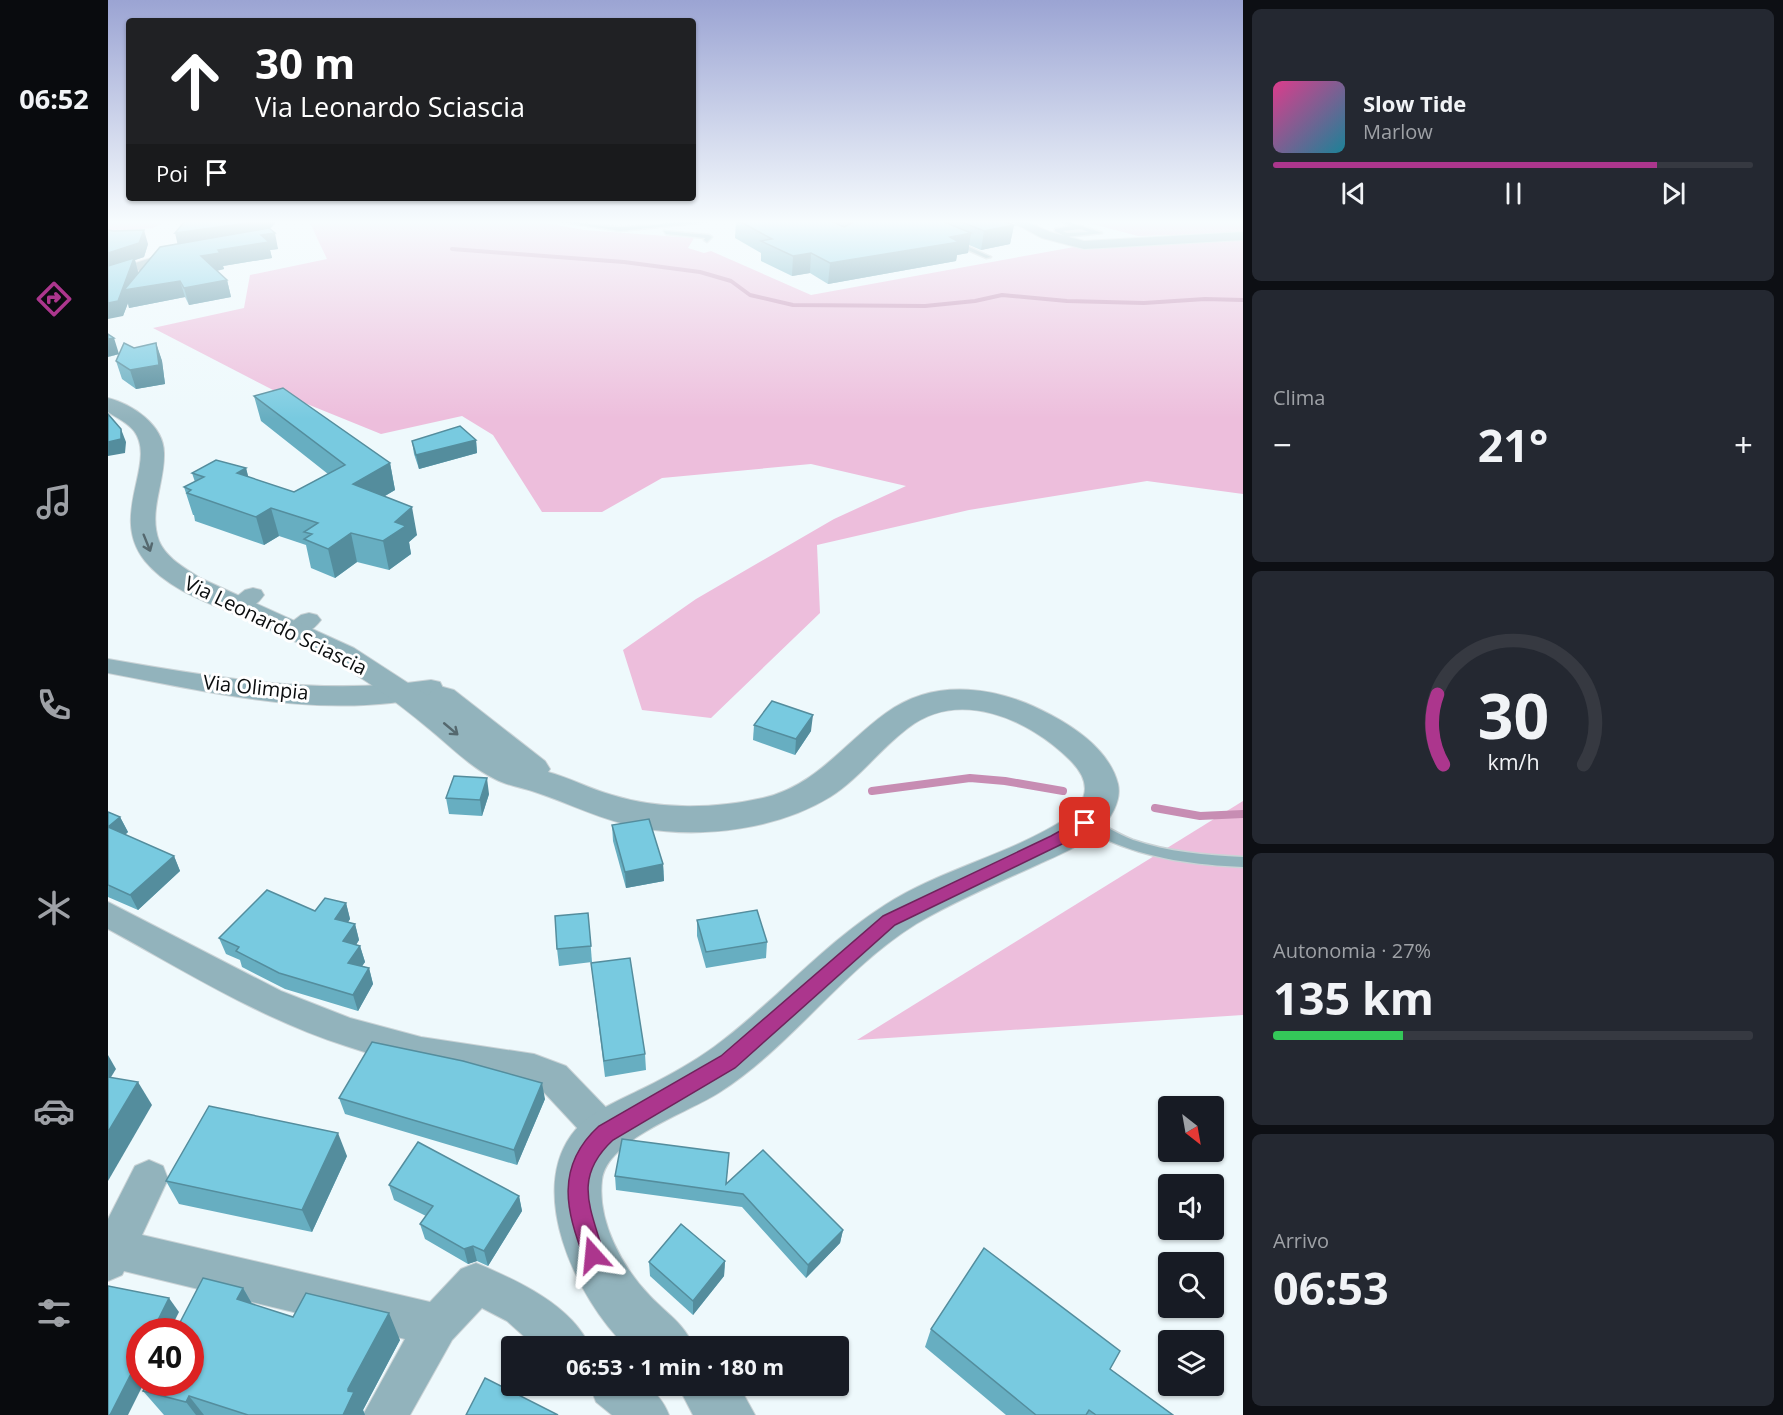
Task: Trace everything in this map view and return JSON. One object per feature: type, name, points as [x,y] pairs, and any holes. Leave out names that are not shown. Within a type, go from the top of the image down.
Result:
[{"type":"street","name":"Via Leonardo Sciascia","points":[[108,392],[153,419],[168,439],[169,451],[161,524],[170,546],[194,567],[245,601]]},
{"type":"street","name":"Via Leonardo Sciascia","points":[[108,404],[140,423],[152,441],[153,453],[142,527],[150,552],[164,569],[175,576],[245,601],[301,625],[361,664],[418,691],[505,771],[550,785],[593,804],[640,816],[697,819],[752,813],[799,799],[836,777],[911,711],[942,700],[979,699],[1009,707],[1061,735],[1089,761],[1096,772],[1102,792],[1095,813],[1085,823],[1056,840],[889,920],[728,1062],[606,1133],[590,1148],[582,1162],[578,1181],[579,1203],[593,1255],[608,1283],[627,1309],[655,1336]]},
{"type":"street","name":"Via Olimpia","points":[[108,666],[262,690],[355,695],[418,691]]},
{"type":"street","points":[[108,914],[269,1000],[347,1032],[411,1050],[534,1070],[553,1077],[606,1133]]},
{"type":"street","points":[[149,1179],[110,1252],[437,1325]]},
{"type":"street","points":[[385,1415],[437,1325],[476,1284],[522,1306],[556,1336]]},
{"type":"street","points":[[624,1396],[647,1415]]},
{"type":"street","points":[[713,1396],[727,1415]]},
{"type":"lane","points":[[1085,823],[1119,841],[1161,855],[1243,862]]},
{"type":"shaded area","points":[[248,287],[793,287],[811,295],[855,287],[1243,287],[1243,494],[1147,481],[969,510],[817,545],[820,613],[711,718],[642,710],[623,650],[696,599],[834,519],[906,486],[811,464],[662,478],[602,512],[542,512],[493,435],[462,416],[381,434],[275,391],[153,328],[244,308]]},
{"type":"shaded area","points":[[1243,801],[1243,1015],[857,1040]]},
{"type":"building","points":[[108,287],[123,287],[118,301],[108,303]]},
{"type":"building","points":[[126,287],[142,287],[124,290]]},
{"type":"building","points":[[124,343],[134,348],[156,343],[159,365],[130,370],[116,361]]},
{"type":"building","points":[[283,388],[390,463],[353,484],[412,507],[395,522],[406,526],[383,541],[351,533],[328,549],[304,539],[312,534],[304,532],[318,523],[271,508],[256,517],[187,493],[191,490],[184,487],[204,477],[192,473],[216,460],[246,468],[237,473],[294,492],[345,465],[254,396]]},
{"type":"building","points":[[108,414],[121,429],[121,439],[108,442]]},
{"type":"building","points":[[460,426],[476,440],[416,455],[412,441]]},
{"type":"building","points":[[772,701],[813,715],[796,739],[754,725]]},
{"type":"building","points":[[454,776],[487,778],[480,800],[446,798]]},
{"type":"building","points":[[108,812],[120,817],[108,827]]},
{"type":"building","points":[[649,819],[663,864],[625,872],[612,825]]},
{"type":"building","points":[[108,827],[174,856],[130,895],[108,885]]},
{"type":"building","points":[[267,890],[315,911],[325,898],[346,903],[335,919],[355,924],[343,941],[360,946],[348,963],[369,968],[353,995],[279,973],[236,951],[239,947],[219,938]]},
{"type":"building","points":[[757,910],[767,942],[706,952],[697,920]]},
{"type":"building","points":[[588,913],[591,946],[557,949],[555,916]]},
{"type":"building","points":[[630,958],[645,1054],[604,1061],[591,963]]},
{"type":"building","points":[[372,1042],[463,1061],[542,1083],[514,1150],[339,1098]]},
{"type":"building","points":[[108,1077],[138,1082],[108,1132]]},
{"type":"building","points":[[209,1106],[338,1133],[302,1210],[166,1181]]},
{"type":"building","points":[[622,1139],[729,1153],[726,1184],[763,1150],[843,1230],[808,1265],[743,1194],[615,1176]]},
{"type":"building","points":[[418,1142],[519,1196],[484,1251],[473,1246],[464,1249],[420,1224],[433,1206],[389,1185]]},
{"type":"building","points":[[681,1224],[725,1261],[693,1301],[649,1262]]},
{"type":"building","points":[[984,1248],[1120,1351],[1110,1369],[1173,1415],[1096,1415],[1089,1410],[1086,1415],[1036,1415],[931,1329]]},
{"type":"building","points":[[203,1278],[243,1288],[237,1299],[293,1317],[306,1293],[389,1313],[348,1389],[354,1392],[343,1415],[248,1415],[189,1396],[204,1396],[204,1318],[182,1318]]},
{"type":"building","points":[[108,1286],[169,1298],[159,1318],[126,1318],[126,1384],[108,1415]]},
{"type":"building","points":[[485,1378],[501,1386],[501,1396],[521,1396],[558,1415],[466,1415]]},
{"type":"building","points":[[163,1396],[189,1396],[186,1402]]},
{"type":"waterway","points":[[739,287],[750,295],[793,305],[925,306],[975,301],[1002,295],[1067,301],[1144,303],[1205,299],[1243,300]]},
{"type":"waterway","points":[[872,791],[970,778],[1005,781],[1063,791]]},
{"type":"waterway","points":[[1155,808],[1200,816],[1243,814]]},
{"type":"route","points":[[593,1255],[579,1203],[578,1181],[582,1162],[590,1148],[606,1133],[626,1119],[671,1097],[728,1062],[750,1045],[889,920],[1056,840],[1085,823]]}]
